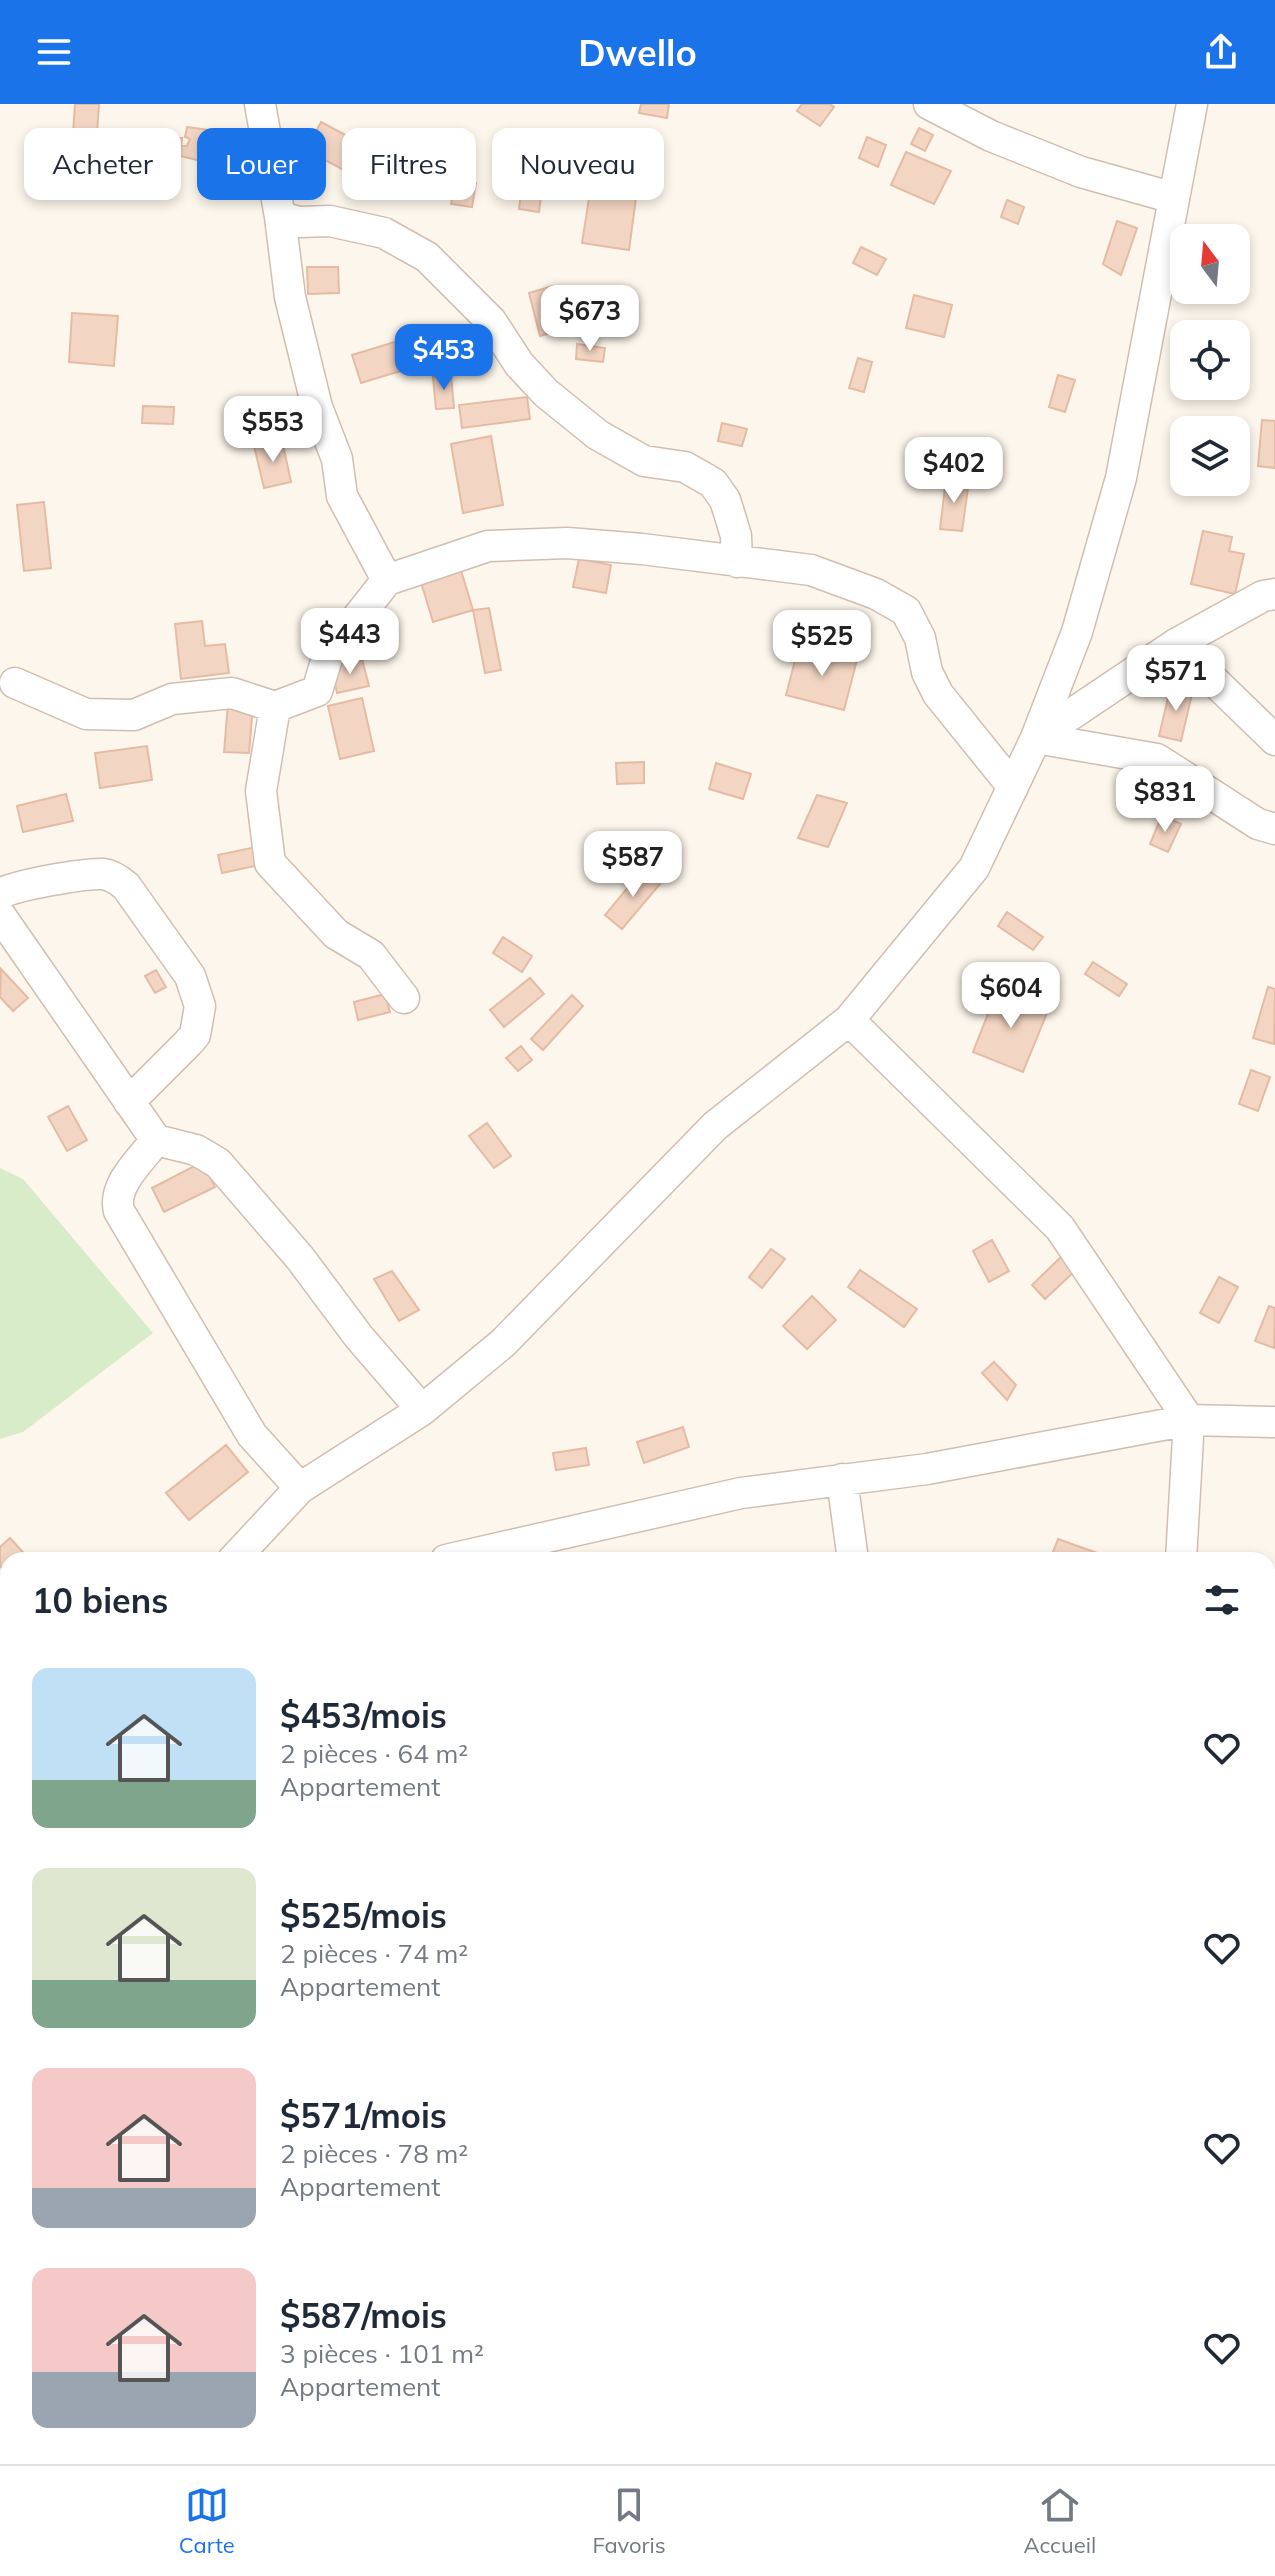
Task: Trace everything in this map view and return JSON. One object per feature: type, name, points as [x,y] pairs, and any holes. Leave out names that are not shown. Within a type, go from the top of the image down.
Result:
[{"type":"street","points":[[260,104],[280,217],[290,297],[317,407],[337,459],[342,496],[387,580]]},
{"type":"street","points":[[929,104],[991,136],[1081,172],[1174,198]]},
{"type":"street","points":[[245,1552],[300,1488],[422,1410],[503,1343],[715,1126],[849,1020],[974,868],[1036,738],[1077,632],[1121,478],[1192,104]]},
{"type":"street","points":[[280,217],[299,222],[330,221],[384,233],[427,257],[491,321],[519,364],[546,393],[598,435],[644,461],[685,467],[713,483],[725,500],[731,519],[736,536],[737,562]]},
{"type":"street","points":[[15,683],[86,714],[134,715],[172,699],[232,693],[275,707],[317,691],[328,655],[387,580],[488,546],[567,543],[642,549],[811,570],[876,594],[906,611],[920,638],[927,672],[938,694],[1013,787]]},
{"type":"street","points":[[1036,738],[1176,644],[1263,596],[1275,594]]},
{"type":"street","points":[[1176,644],[1275,740]]},
{"type":"street","points":[[275,707],[261,791],[270,863],[336,934],[371,955],[404,998]]},
{"type":"street","points":[[1036,738],[1157,759],[1258,824],[1275,829]]},
{"type":"street","points":[[0,894],[23,886],[104,874],[119,879],[190,976],[200,1006],[195,1035],[129,1102]]},
{"type":"street","points":[[0,915],[156,1140],[196,1150],[218,1163],[241,1186],[359,1337],[422,1410]]},
{"type":"street","points":[[849,1020],[1060,1228],[1189,1420],[1181,1552]]},
{"type":"street","points":[[156,1140],[125,1179],[116,1201],[119,1211],[252,1435],[300,1488]]},
{"type":"street","points":[[481,1552],[741,1493],[927,1469],[1189,1420],[1275,1422]]},
{"type":"street","points":[[842,1479],[852,1552]]},
{"type":"green space","points":[[0,1168],[23,1179],[153,1333],[23,1432],[0,1439]]},
{"type":"building","points":[[75,104],[99,104],[97,128],[73,128]]},
{"type":"building","points":[[641,104],[669,104],[667,118],[639,113]]},
{"type":"building","points":[[802,104],[830,104],[834,107],[820,126],[797,111]]},
{"type":"building","points":[[321,122],[342,133],[342,169],[326,161],[326,128],[318,128]]},
{"type":"building","points":[[187,127],[197,128],[197,160],[181,156],[181,145],[187,146],[190,139],[185,137]]},
{"type":"building","points":[[919,128],[933,135],[925,151],[911,144]]},
{"type":"building","points":[[867,137],[886,145],[878,167],[859,158]]},
{"type":"building","points":[[906,152],[951,171],[934,204],[891,185]]},
{"type":"building","points":[[452,200],[473,200],[472,207],[451,204]]},
{"type":"building","points":[[520,200],[541,200],[539,212],[519,209]]},
{"type":"building","points":[[589,200],[636,200],[629,250],[582,243]]},
{"type":"building","points":[[1007,200],[1024,207],[1018,224],[1001,217]]},
{"type":"building","points":[[1117,221],[1137,228],[1121,275],[1103,264]]},
{"type":"building","points":[[861,247],[886,259],[877,275],[853,263]]},
{"type":"building","points":[[307,267],[338,267],[339,293],[308,294]]},
{"type":"building","points":[[553,286],[564,329],[540,336],[529,293]]},
{"type":"building","points":[[914,295],[952,305],[944,337],[906,328]]},
{"type":"building","points":[[72,313],[118,316],[114,366],[69,362]]},
{"type":"building","points":[[408,338],[417,366],[361,383],[352,355]]},
{"type":"building","points":[[577,344],[605,348],[603,362],[576,359]]},
{"type":"building","points":[[858,358],[872,362],[864,392],[849,388]]},
{"type":"building","points":[[1058,375],[1075,380],[1065,412],[1049,407]]},
{"type":"building","points":[[451,376],[454,408],[436,409],[433,377]]},
{"type":"building","points":[[527,397],[530,419],[462,428],[459,405]]},
{"type":"building","points":[[143,406],[174,407],[173,424],[142,423]]},
{"type":"building","points":[[1262,420],[1275,421],[1275,468],[1258,466]]},
{"type":"building","points":[[722,423],[747,429],[742,446],[718,441]]},
{"type":"building","points":[[491,436],[503,505],[463,513],[451,444]]},
{"type":"building","points":[[282,440],[291,482],[264,488],[254,446]]},
{"type":"building","points":[[946,479],[969,481],[962,531],[940,529]]},
{"type":"building","points":[[44,502],[51,568],[24,571],[17,505]]},
{"type":"building","points":[[1203,531],[1232,537],[1229,551],[1244,554],[1235,594],[1191,584]]},
{"type":"building","points":[[579,559],[611,565],[606,593],[573,587]]},
{"type":"building","points":[[460,567],[473,610],[433,622],[420,579]]},
{"type":"building","points":[[489,608],[501,670],[485,673],[473,610]]},
{"type":"building","points":[[202,621],[205,646],[225,644],[229,673],[181,679],[175,624]]},
{"type":"building","points":[[799,645],[857,660],[844,710],[786,695]]},
{"type":"building","points":[[362,659],[369,686],[337,693],[331,666]]},
{"type":"building","points":[[1171,685],[1193,690],[1181,741],[1159,736]]},
{"type":"building","points":[[362,698],[374,751],[340,759],[328,706]]},
{"type":"building","points":[[228,703],[253,705],[249,753],[224,752]]},
{"type":"building","points":[[147,746],[152,780],[100,788],[95,753]]},
{"type":"building","points":[[644,762],[644,783],[617,784],[616,763]]},
{"type":"building","points":[[716,763],[751,774],[743,799],[709,789]]},
{"type":"building","points":[[66,794],[73,821],[23,832],[17,806]]},
{"type":"building","points":[[817,795],[847,803],[828,847],[798,838]]},
{"type":"building","points":[[1162,815],[1181,824],[1168,852],[1150,844]]},
{"type":"building","points":[[256,847],[260,865],[222,873],[218,855]]},
{"type":"building","points":[[643,869],[660,884],[622,929],[605,915]]},
{"type":"building","points":[[1007,912],[1043,937],[1033,950],[998,926]]},
{"type":"building","points":[[503,937],[532,956],[522,972],[493,953]]},
{"type":"building","points":[[1093,962],[1127,984],[1119,996],[1085,974]]},
{"type":"building","points":[[1,969],[28,998],[13,1011],[0,997]]},
{"type":"building","points":[[156,970],[166,987],[155,993],[145,976]]},
{"type":"building","points":[[530,978],[544,994],[504,1027],[490,1010]]},
{"type":"building","points":[[1268,987],[1275,989],[1274,1044],[1253,1038]]},
{"type":"building","points":[[998,988],[1049,1008],[1023,1072],[973,1052]]},
{"type":"building","points":[[385,994],[390,1012],[358,1020],[354,1002]]},
{"type":"building","points":[[572,995],[583,1006],[543,1050],[531,1039]]},
{"type":"building","points":[[521,1046],[532,1060],[518,1071],[506,1058]]},
{"type":"building","points":[[1251,1070],[1270,1077],[1258,1111],[1239,1104]]},
{"type":"building","points":[[68,1106],[87,1140],[67,1151],[48,1117]]},
{"type":"building","points":[[487,1123],[511,1156],[494,1168],[469,1136]]},
{"type":"building","points":[[202,1162],[215,1187],[164,1212],[152,1188]]},
{"type":"building","points":[[992,1240],[1009,1271],[989,1282],[973,1251]]},
{"type":"building","points":[[771,1249],[785,1259],[762,1288],[749,1277]]},
{"type":"building","points":[[1062,1256],[1076,1270],[1045,1299],[1032,1285]]},
{"type":"building","points":[[860,1270],[917,1309],[904,1327],[848,1287]]},
{"type":"building","points":[[392,1271],[419,1310],[399,1321],[374,1279]]},
{"type":"building","points":[[1219,1277],[1238,1287],[1219,1323],[1200,1313]]},
{"type":"building","points":[[812,1296],[836,1320],[807,1349],[783,1326]]},
{"type":"building","points":[[1269,1306],[1275,1308],[1274,1348],[1255,1341]]},
{"type":"building","points":[[994,1362],[1016,1385],[1007,1400],[982,1373]]},
{"type":"building","points":[[683,1427],[689,1447],[644,1463],[637,1442]]},
{"type":"building","points":[[226,1445],[248,1472],[189,1520],[166,1493]]},
{"type":"building","points":[[586,1448],[589,1465],[556,1470],[553,1453]]},
{"type":"building","points":[[10,1538],[23,1552],[0,1552],[0,1547]]},
{"type":"building","points":[[1058,1539],[1094,1552],[1053,1552]]}]
